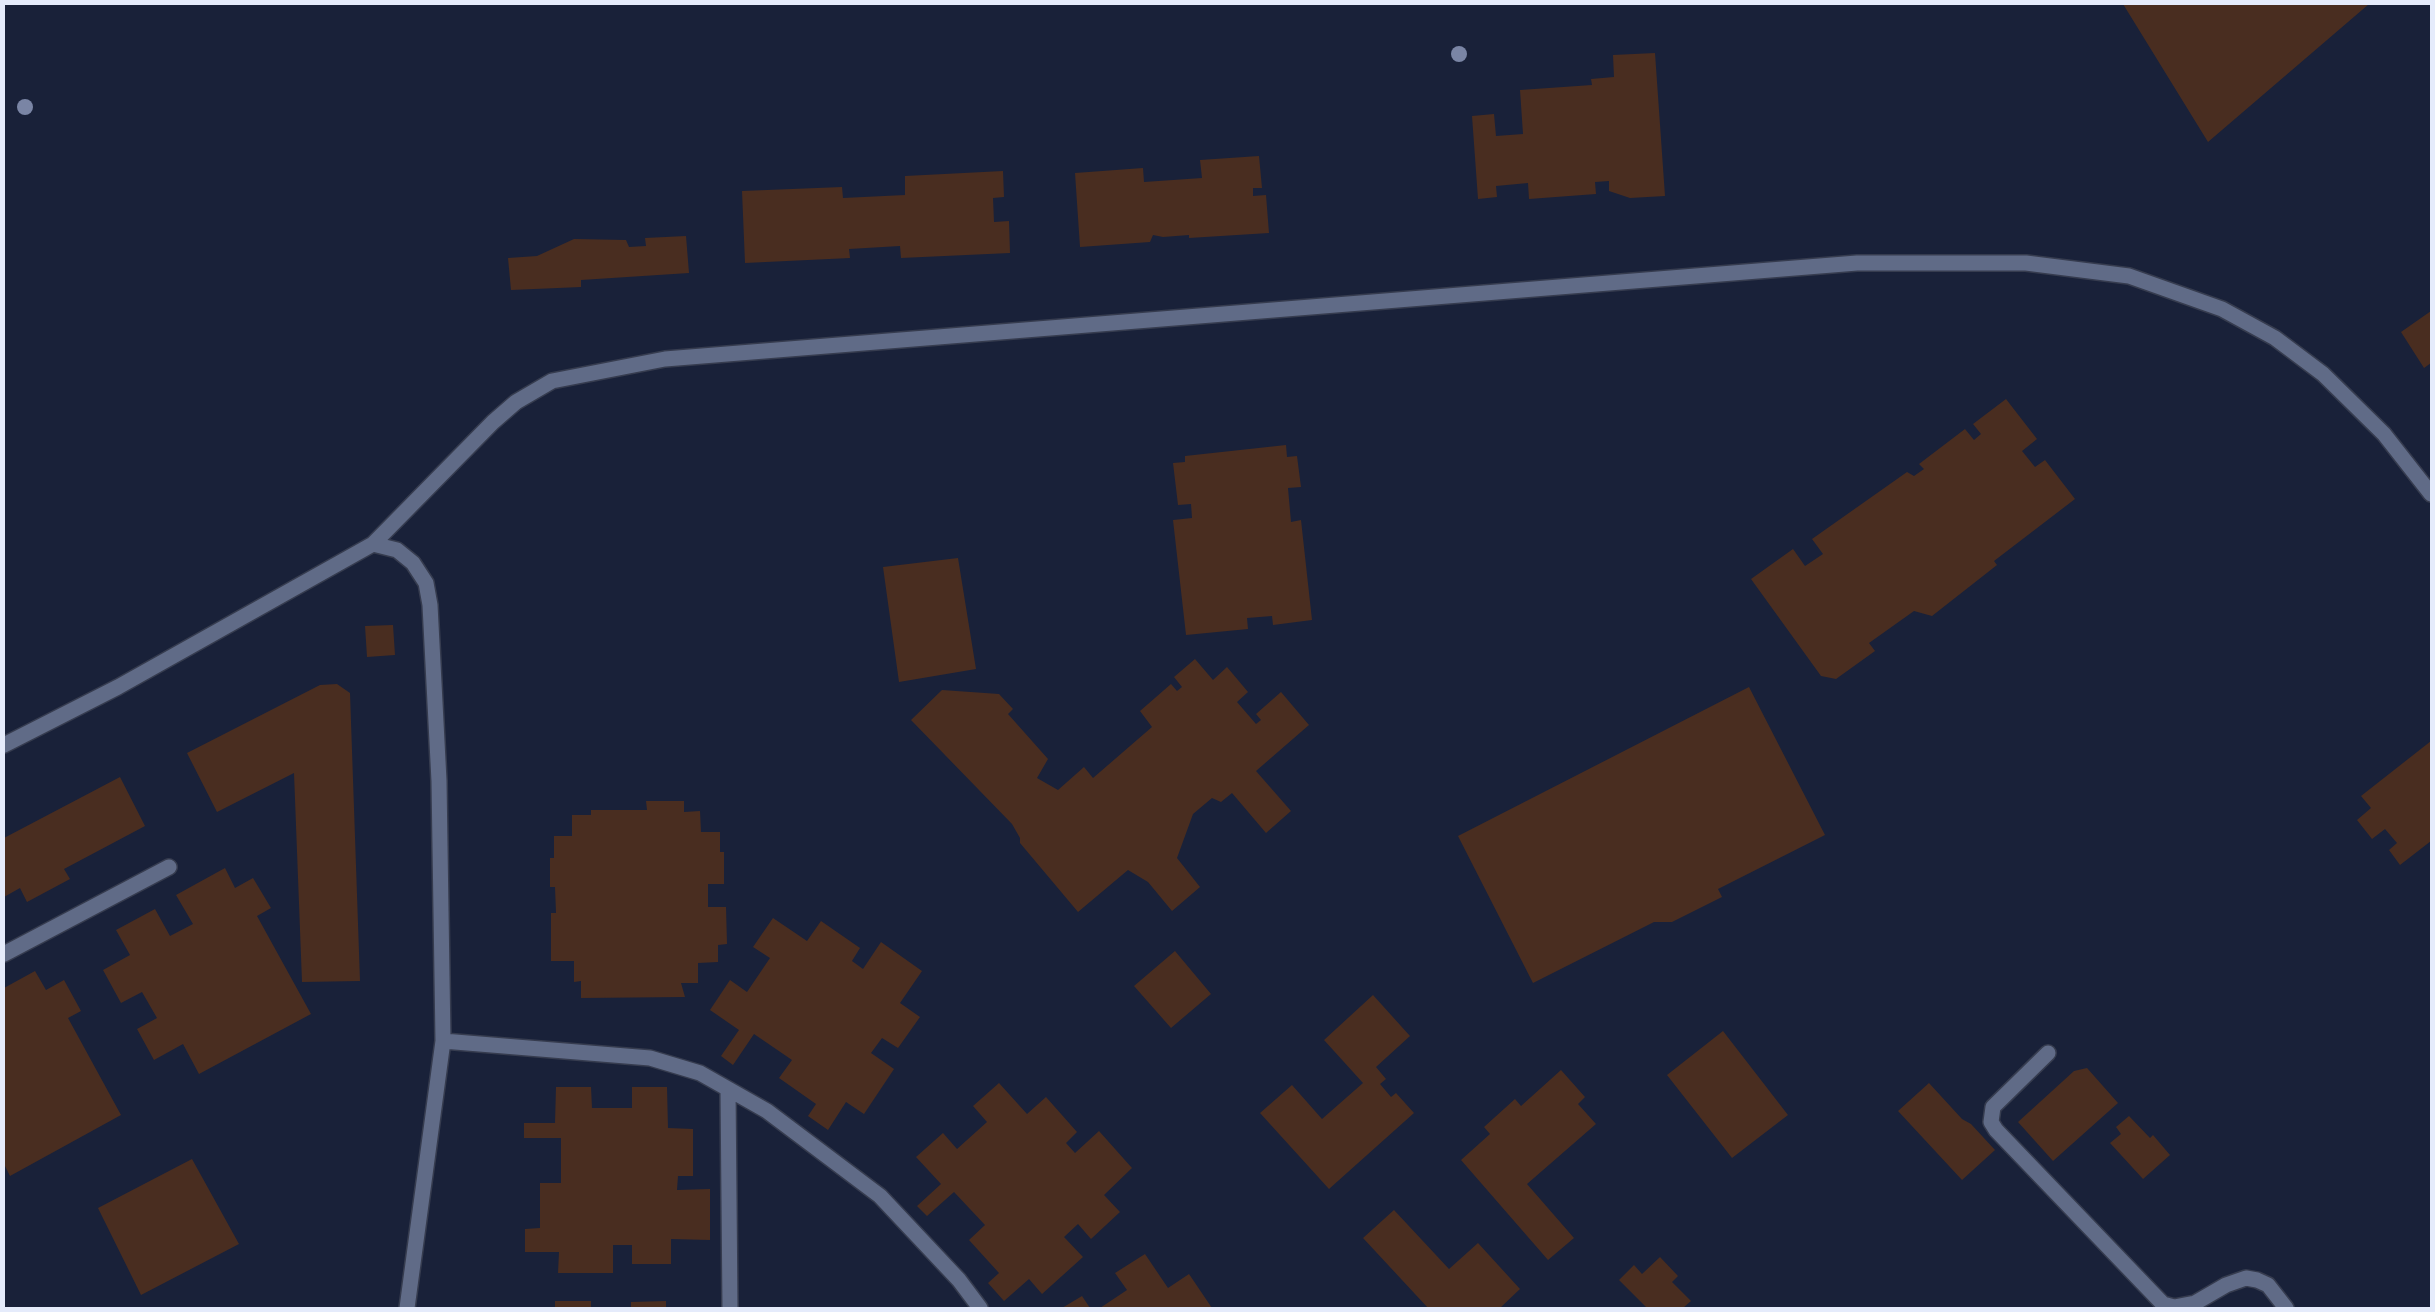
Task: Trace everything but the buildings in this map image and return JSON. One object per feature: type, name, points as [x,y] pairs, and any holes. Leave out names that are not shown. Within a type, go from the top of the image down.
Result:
[{"type":"street","points":[[4,745],[118,687],[373,544],[493,422],[516,402],[534,390],[552,381],[665,359],[1857,263],[2026,263],[2129,276],[2222,309],[2275,338],[2323,374],[2384,434],[2431,494]]},
{"type":"street","points":[[373,544],[397,550],[414,563],[426,582],[430,605],[439,781],[443,1040],[407,1308]]},
{"type":"street","points":[[4,954],[169,867]]},
{"type":"street","points":[[443,1040],[650,1058],[700,1073],[767,1112],[798,1133],[880,1196],[959,1280],[980,1308]]},
{"type":"street","points":[[2048,1053],[1993,1107],[1991,1122],[1996,1130],[2163,1304],[2174,1307],[2195,1303],[2226,1285],[2246,1278],[2268,1285],[2286,1308]]},
{"type":"street","points":[[728,1089],[730,1308]]}]
